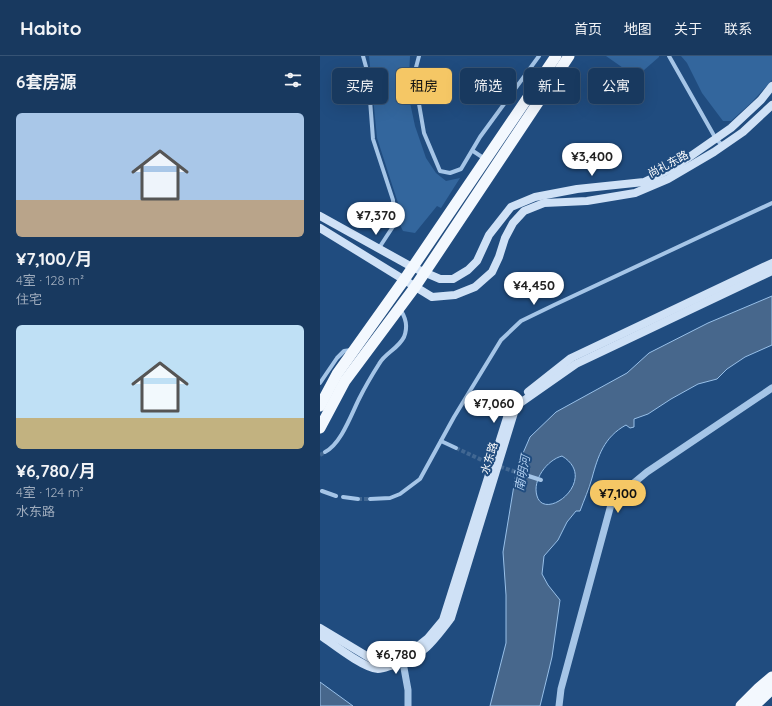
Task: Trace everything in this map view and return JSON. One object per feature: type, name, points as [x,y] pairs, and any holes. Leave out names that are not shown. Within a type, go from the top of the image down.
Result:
[{"type":"highway","points":[[320,428],[354,350],[404,280],[556,56]]},
{"type":"highway","points":[[320,406],[341,377],[415,287],[569,56]]},
{"type":"highway","points":[[741,706],[772,677]]},
{"type":"highway","points":[[754,706],[772,689]]},
{"type":"main road","name":"尚礼东路","points":[[320,216],[424,273],[440,279],[453,279],[468,270],[477,260],[489,235],[511,207],[535,197],[577,189],[644,182],[676,167],[731,128],[761,100],[772,86]]},
{"type":"main road","name":"尚礼东路","points":[[320,228],[432,297],[455,295],[475,287],[492,272],[505,238],[513,223],[524,211],[544,203],[587,201],[635,193],[668,179],[723,146],[743,132],[772,105]]},
{"type":"main road","name":"水东路","points":[[320,628],[370,658],[383,660],[402,659],[417,648],[428,638],[443,620],[511,405],[571,358],[772,263]]},
{"type":"main road","name":"水东路","points":[[320,635],[361,663],[378,669],[419,653],[434,642],[451,618],[516,406],[576,364],[772,271]]},
{"type":"street","points":[[363,56],[368,74],[373,139],[393,200],[394,224],[379,249]]},
{"type":"street","points":[[419,56],[414,74],[424,133],[440,171],[450,174],[461,169],[480,137],[539,56]]},
{"type":"street","points":[[669,56],[716,139],[723,146]]},
{"type":"street","points":[[472,151],[486,159]]},
{"type":"street","points":[[370,499],[390,498],[400,494],[420,479],[441,441],[502,340],[521,321],[772,203]]},
{"type":"street","points":[[324,452],[329,450],[338,440],[380,361],[396,348],[404,337],[407,325],[404,315],[399,308]]},
{"type":"street","points":[[320,383],[337,358],[344,351],[354,350]]},
{"type":"street","points":[[559,706],[561,689],[612,501],[647,472],[772,388]]},
{"type":"street","points":[[441,441],[456,448]]},
{"type":"street","points":[[516,472],[541,480]]},
{"type":"street","points":[[322,491],[336,496]]},
{"type":"street","points":[[343,498],[358,499]]},
{"type":"street","points":[[402,659],[408,690],[408,706]]},
{"type":"shaded area","points":[[369,56],[410,56],[409,68],[396,68],[396,104],[410,104],[415,126],[426,158],[436,173],[446,181],[460,178],[441,208],[437,206],[415,233],[403,231],[399,223],[398,203],[377,138],[374,104],[388,104],[388,68],[370,68]]},
{"type":"shaded area","points":[[606,56],[659,56],[644,70],[644,68],[623,68]]},
{"type":"shaded area","points":[[681,56],[772,56],[772,80],[752,102],[731,121],[723,121],[702,93],[687,63]]},
{"type":"water","name":"南明河","points":[[772,296],[772,345],[745,357],[727,369],[717,379],[698,384],[648,414],[634,419],[634,427],[630,428],[626,425],[612,435],[607,441],[597,462],[580,511],[576,511],[567,522],[558,540],[544,556],[542,574],[548,585],[560,600],[552,657],[540,706],[490,706],[506,643],[506,595],[503,552],[517,467],[530,437],[556,412],[627,373],[649,353],[708,323]],"holes":[[[562,456],[572,465],[575,476],[573,486],[567,495],[550,504],[542,503],[537,496],[536,490],[539,477],[546,466],[556,458]]]},
{"type":"water","points":[[320,682],[353,706],[320,706]]},
{"type":"tunnel","points":[[456,448],[486,462],[516,472]]},
{"type":"tunnel","points":[[320,455],[325,452]]},
{"type":"tunnel","points":[[358,499],[370,499]]}]
